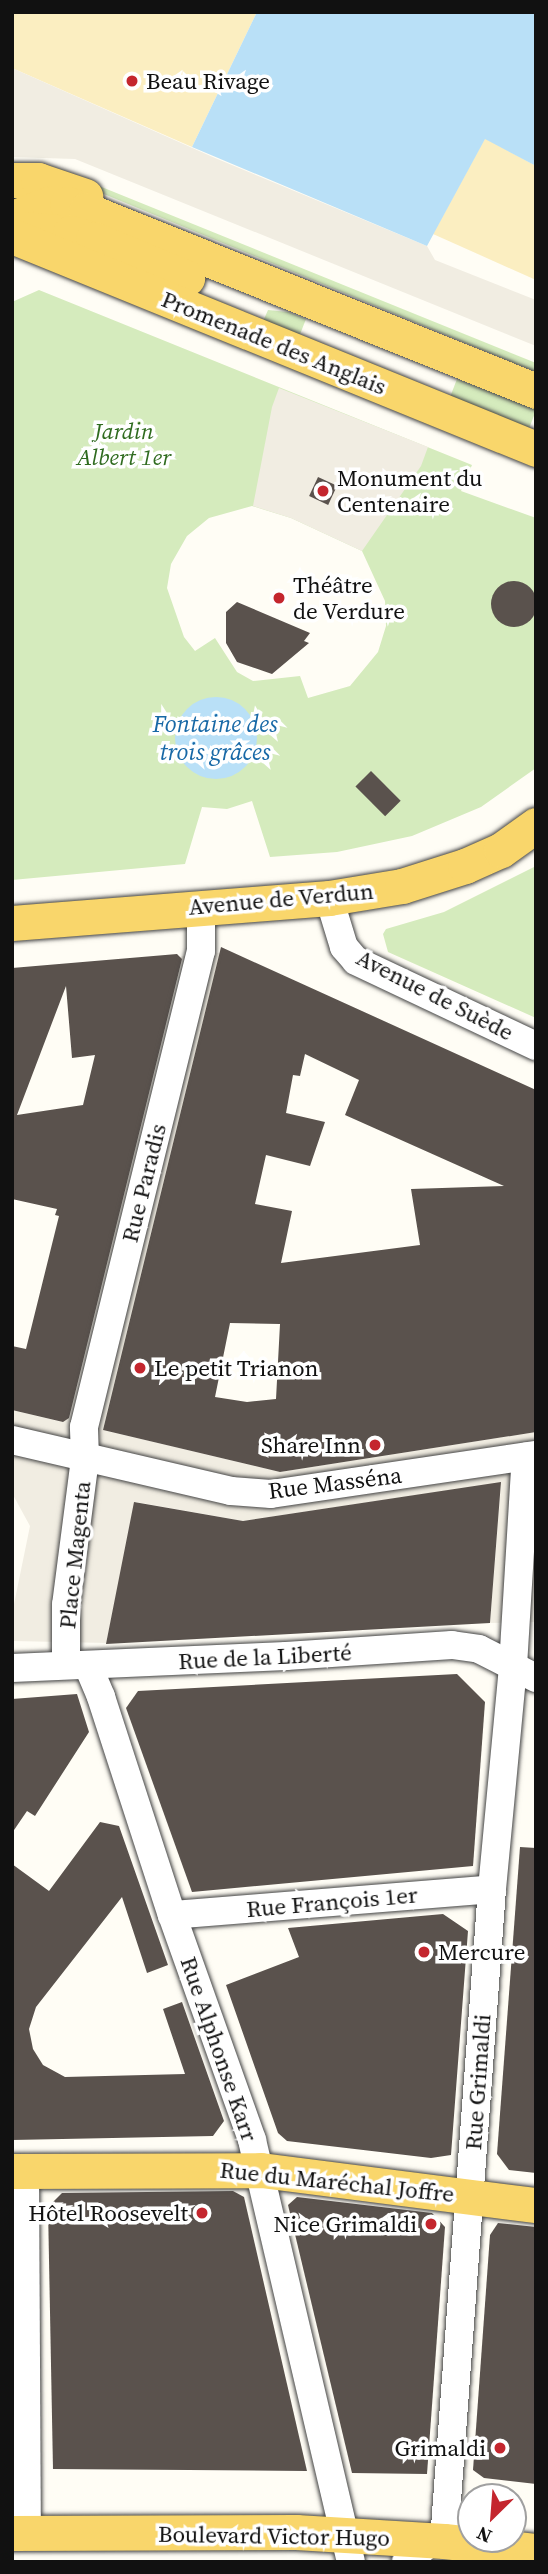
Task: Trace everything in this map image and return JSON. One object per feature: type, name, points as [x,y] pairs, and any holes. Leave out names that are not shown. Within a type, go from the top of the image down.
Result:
[{"type":"main road","points":[[12,180],[38,180],[89,198],[134,230]]},
{"type":"main road","name":"Promenade des Anglais","points":[[12,218],[36,207],[67,204],[536,391]]},
{"type":"main road","name":"Promenade des Anglais","points":[[12,229],[70,233],[207,286],[330,307]]},
{"type":"main road","name":"Promenade des Anglais","points":[[12,236],[536,449]]},
{"type":"main road","name":"Avenue de Verdun","points":[[12,923],[329,898],[402,886],[466,866],[501,850],[536,825]]},
{"type":"main road","name":"Rue du Maréchal Joffre","points":[[18,2171],[261,2170],[536,2205]]},
{"type":"main road","name":"Boulevard Victor Hugo","points":[[20,2532],[296,2532],[348,2549],[536,2551]]},
{"type":"street","name":"Avenue de Suède","points":[[329,898],[344,947],[356,961],[536,1046]]},
{"type":"street","name":"Rue Paradis","points":[[85,1458],[85,1427],[201,951],[201,907]]},
{"type":"street","name":"Rue Masséna","points":[[12,1440],[231,1491],[271,1494],[531,1456]]},
{"type":"street","name":"Rue Grimaldi","points":[[427,2548],[469,2196],[492,1889],[525,1672],[531,1456]]},
{"type":"street","name":"Place Magenta","points":[[77,1659],[66,1605],[85,1458]]},
{"type":"street","name":"Rue de la Liberté","points":[[12,1668],[77,1659],[452,1645],[479,1649],[525,1672]]},
{"type":"street","name":"Rue Alphonse Karr","points":[[77,1659],[102,1696],[172,1915],[261,2170],[348,2549]]},
{"type":"street","name":"Rue François 1er","points":[[172,1915],[492,1889]]},
{"type":"street","points":[[18,2171],[20,2532]]},
{"type":"green space","points":[[67,173],[536,363],[536,372],[65,178]]},
{"type":"green space","name":"Jardin Albert 1er","points":[[39,290],[472,465],[461,491],[536,518],[536,768],[481,807],[412,836],[337,852],[270,857],[252,801],[227,809],[202,807],[185,864],[12,880],[12,302]],"holes":[[[252,506],[291,518],[362,551],[385,601],[386,626],[378,652],[350,686],[308,698],[300,676],[253,681],[237,672],[215,638],[195,651],[184,637],[167,588],[171,564],[187,536],[209,518]]]},
{"type":"green space","points":[[268,310],[288,312],[306,319],[297,342],[261,326]]},
{"type":"green space","points":[[457,379],[536,409],[528,430],[449,400]]},
{"type":"green space","points":[[536,866],[536,1018],[388,952],[383,934],[386,929],[444,912]]},
{"type":"sand","name":"Beau Rivage","points":[[12,12],[257,12],[192,147],[12,68]]},
{"type":"sand","points":[[485,138],[536,166],[536,280],[433,234]]},
{"type":"shaded area","points":[[12,68],[215,158],[427,246],[435,260],[536,300],[536,346],[75,159],[12,157]]},
{"type":"shaded area","points":[[279,388],[428,447],[421,466],[362,551],[291,518],[253,506],[272,407]]},
{"type":"shaded area","points":[[201,951],[220,953],[103,1430],[280,1472],[536,1432],[536,1622],[490,1623],[501,1485],[498,1483],[243,1521],[136,1502],[107,1639],[110,1643],[12,1641],[12,1614],[30,1526],[12,1493],[12,1410],[62,1422],[68,1418],[180,957]]},
{"type":"water","points":[[257,12],[536,12],[536,166],[485,139],[427,246],[192,147]]},
{"type":"water","name":"Fontaine des trois grâces","points":[[216,697],[232,700],[245,709],[254,722],[257,738],[254,754],[245,767],[232,776],[216,779],[200,776],[187,767],[178,754],[175,738],[178,722],[187,709],[200,700]]},
{"type":"building","name":"Monument du Centenaire","points":[[318,477],[337,486],[328,505],[309,496]]},
{"type":"building","points":[[514,581],[530,588],[537,604],[530,620],[514,627],[498,620],[491,604],[498,588]]},
{"type":"building","points":[[237,602],[310,633],[304,641],[309,643],[272,674],[237,662],[226,643],[226,612]]},
{"type":"building","points":[[371,771],[401,801],[385,816],[355,787]]},
{"type":"building","points":[[221,947],[536,1090],[536,1432],[280,1472],[103,1430]],"holes":[[[305,1054],[359,1080],[345,1115],[504,1186],[411,1189],[420,1245],[281,1263],[292,1211],[255,1204],[266,1155],[310,1166],[325,1122],[286,1113],[293,1075],[300,1076]],[[230,1323],[280,1324],[276,1399],[247,1402],[215,1397]]]},
{"type":"building","points":[[177,954],[182,959],[69,1418],[63,1422],[12,1410],[12,1346],[26,1349],[59,1216],[55,1215],[57,1209],[12,1199],[12,968]],"holes":[[[66,986],[72,1058],[95,1055],[83,1105],[17,1115]]]},
{"type":"building","points":[[501,1482],[490,1623],[106,1644],[134,1502],[243,1521]]},
{"type":"building","points":[[457,1674],[485,1702],[473,1866],[192,1892],[126,1708],[138,1691]]},
{"type":"building","points":[[77,1694],[89,1732],[35,1816],[27,1811],[12,1833],[12,1699]]},
{"type":"building","points":[[100,1822],[119,1826],[168,1965],[147,1973],[122,1897],[36,2007],[29,2029],[33,2049],[43,2065],[65,2077],[185,2074],[163,2009],[182,2002],[224,2121],[213,2136],[12,2140],[12,1864],[49,1891]]},
{"type":"building","points":[[520,1847],[536,1848],[536,2173],[509,2170],[497,2154]]},
{"type":"building","points":[[443,1914],[468,1931],[451,2155],[431,2158],[287,2141],[278,2133],[226,1985],[299,1957],[288,1928]]},
{"type":"building","points":[[233,2191],[244,2197],[307,2471],[53,2469],[48,2207],[62,2193]]},
{"type":"building","points":[[297,2197],[432,2213],[445,2227],[427,2474],[352,2473],[288,2205]]},
{"type":"building","points":[[498,2223],[536,2227],[536,2484],[484,2478],[473,2470],[490,2235]]},
{"type":"place","name":"Beau Rivage","points":[[132,81]]},
{"type":"place","name":"Monument du Centenaire","points":[[323,491]]},
{"type":"place","name":"Théâtre de Verdure","points":[[279,598]]},
{"type":"place","name":"Le petit Trianon","points":[[140,1368]]},
{"type":"place","name":"Share Inn","points":[[375,1445]]},
{"type":"place","name":"Mercure","points":[[424,1952]]},
{"type":"place","name":"Hôtel Roosevelt","points":[[202,2213]]},
{"type":"place","name":"Nice Grimaldi","points":[[431,2224]]},
{"type":"place","name":"Grimaldi","points":[[500,2448]]}]
